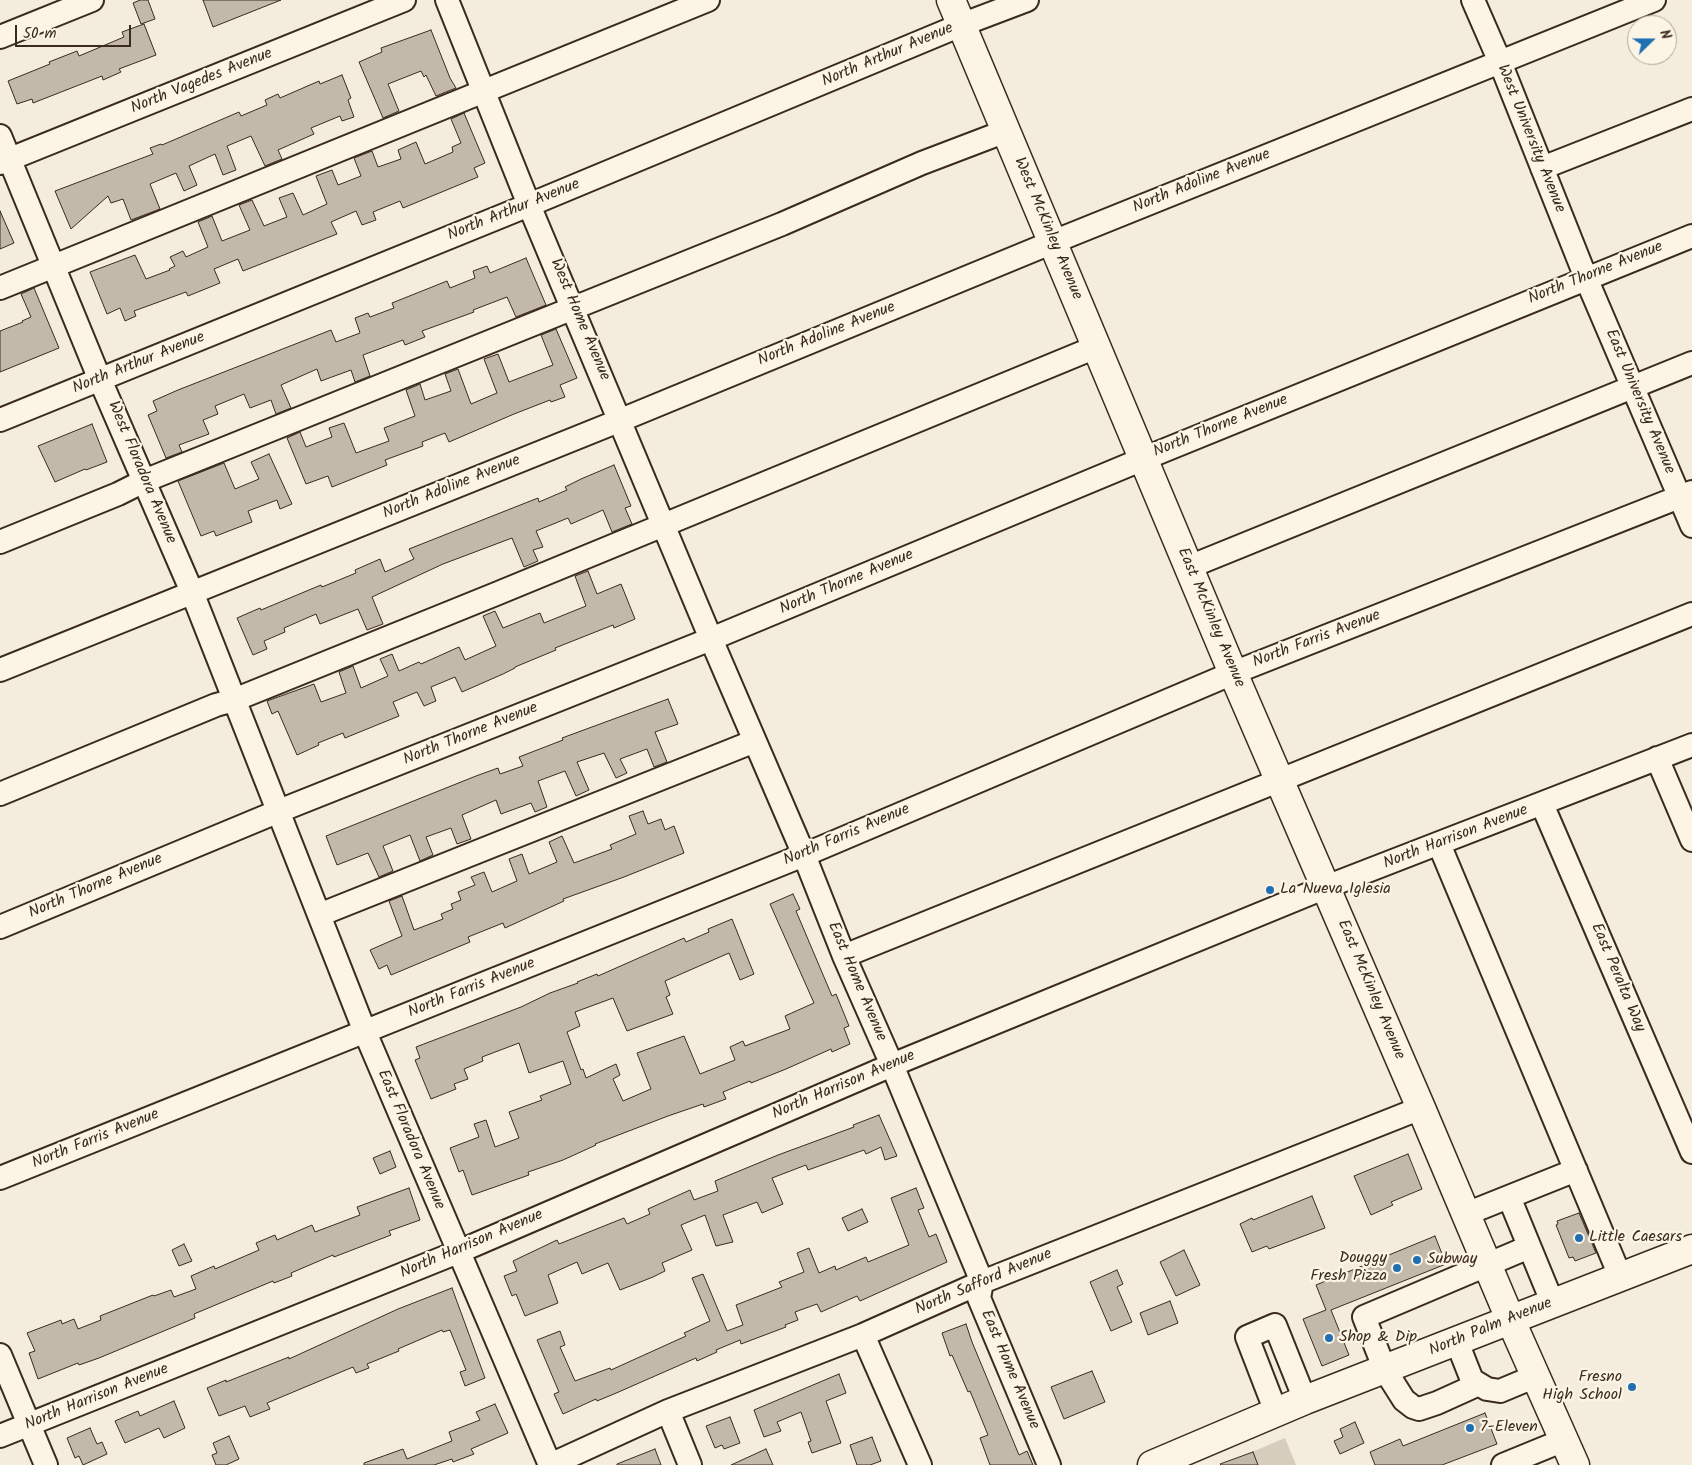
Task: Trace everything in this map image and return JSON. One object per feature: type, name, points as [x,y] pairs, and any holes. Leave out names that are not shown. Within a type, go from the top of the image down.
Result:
[{"type":"main road","name":"West McKinley Avenue","points":[[951,0],[1143,459]]},
{"type":"main road","name":"East McKinley Avenue","points":[[1143,459],[1511,1321],[1575,1465]]},
{"type":"main road","name":"North Palm Avenue","points":[[1152,1465],[1305,1400],[1692,1249]]},
{"type":"street","points":[[0,37],[92,0]]},
{"type":"street","name":"North Vagedes Avenue","points":[[5,162],[404,0]]},
{"type":"street","name":"West Home Avenue","points":[[447,0],[529,204],[621,420],[711,639]]},
{"type":"street","points":[[0,288],[708,0]]},
{"type":"street","name":"North Arthur Avenue","points":[[0,420],[961,25],[1027,0]]},
{"type":"street","name":"West University Avenue","points":[[1473,0],[1500,62],[1586,278]]},
{"type":"street","name":"North Adoline Avenue","points":[[0,670],[1654,0]]},
{"type":"street","points":[[1542,168],[1692,109]]},
{"type":"street","points":[[0,542],[118,494],[144,481],[773,228],[922,163],[1006,131]]},
{"type":"street","name":"West Floradora Avenue","points":[[0,136],[5,162],[54,266],[192,592],[279,811]]},
{"type":"street","name":"North Thorne Avenue","points":[[0,927],[279,811],[711,639],[1143,459],[1692,236]]},
{"type":"street","name":"East University Avenue","points":[[1586,278],[1632,387],[1686,495],[1692,526]]},
{"type":"street","points":[[0,794],[1096,347]]},
{"type":"street","points":[[1189,567],[1692,363]]},
{"type":"street","name":"North Farris Avenue","points":[[0,1178],[804,855],[1233,673],[1686,495]]},
{"type":"street","points":[[844,956],[1246,793],[1280,782],[1692,614]]},
{"type":"street","name":"East Home Avenue","points":[[711,639],[804,855],[844,956],[892,1065],[982,1282],[979,1298],[1048,1465]]},
{"type":"street","points":[[319,915],[755,741]]},
{"type":"street","name":"North Harrison Avenue","points":[[0,1436],[458,1252],[892,1065],[1326,887],[1692,745]]},
{"type":"street","points":[[1657,758],[1692,840]]},
{"type":"street","name":"East Peralta Way","points":[[1542,804],[1692,1152]]},
{"type":"street","name":"East Floradora Avenue","points":[[279,811],[365,1032],[550,1465]]},
{"type":"street","points":[[1439,844],[1620,1276]]},
{"type":"street","name":"North Safford Avenue","points":[[550,1465],[668,1411],[863,1335],[982,1282],[1421,1108]]},
{"type":"street","points":[[1466,1214],[1576,1170]]},
{"type":"street","points":[[1509,1197],[1553,1304]]},
{"type":"street","points":[[1479,1384],[1437,1404],[1419,1409],[1414,1407],[1404,1400],[1385,1370],[1364,1316],[1529,1247]]},
{"type":"street","points":[[1276,1412],[1247,1337],[1275,1325],[1305,1400]]},
{"type":"street","points":[[863,1335],[920,1465]]},
{"type":"street","points":[[1457,1342],[1472,1380],[1487,1389],[1500,1391],[1536,1376]]},
{"type":"street","points":[[0,1356],[46,1465]]},
{"type":"street","points":[[668,1411],[690,1465]]},
{"type":"street","points":[[1503,1465],[1564,1440]]},
{"type":"shaded area","points":[[1285,1438],[1296,1465],[1257,1465],[1252,1452]]},
{"type":"building","points":[[140,0],[148,0],[155,19],[141,24],[133,3]]},
{"type":"building","points":[[203,0],[281,0],[213,27]]},
{"type":"building","points":[[144,24],[156,55],[119,69],[121,72],[103,80],[102,76],[33,103],[32,99],[17,104],[8,81],[77,51],[79,56],[124,37],[122,32]]},
{"type":"building","points":[[431,30],[450,78],[456,88],[436,96],[426,75],[424,77],[421,71],[388,84],[399,111],[383,118],[359,62],[382,52],[381,48]]},
{"type":"building","points":[[342,75],[351,98],[348,100],[354,117],[342,121],[340,116],[311,128],[314,134],[278,150],[282,159],[265,166],[251,136],[227,146],[236,170],[223,175],[215,154],[189,166],[197,185],[184,191],[176,173],[150,184],[160,209],[131,220],[123,199],[111,203],[108,196],[71,229],[55,191],[153,154],[150,148],[162,145],[239,112],[241,116],[267,105],[265,100],[278,94],[280,98],[319,81],[320,84]]},
{"type":"building","points":[[464,113],[485,163],[474,168],[478,177],[403,208],[400,201],[373,212],[376,220],[362,225],[356,211],[331,222],[337,234],[243,271],[238,259],[214,269],[220,283],[188,296],[186,292],[134,311],[136,316],[125,321],[120,308],[107,314],[90,272],[135,255],[146,279],[170,270],[175,266],[170,257],[183,251],[186,257],[208,247],[198,222],[212,216],[222,241],[250,230],[239,205],[252,200],[264,226],[287,217],[279,198],[293,193],[303,215],[327,204],[316,176],[332,170],[338,185],[361,176],[354,158],[372,151],[378,167],[401,159],[398,150],[416,142],[425,164],[453,152],[452,147],[461,143],[451,119]]},
{"type":"building","points":[[0,211],[14,243],[0,249]]},
{"type":"building","points":[[526,258],[546,305],[516,317],[507,297],[473,310],[474,312],[422,331],[425,337],[405,345],[403,340],[363,355],[370,376],[355,382],[351,370],[321,381],[317,369],[281,385],[291,408],[276,414],[271,400],[250,408],[244,394],[215,406],[218,414],[203,420],[209,434],[179,445],[182,452],[166,458],[148,415],[157,411],[153,401],[331,330],[336,342],[360,333],[355,318],[368,313],[370,317],[394,308],[392,303],[447,281],[450,288],[475,278],[473,271],[487,266],[490,273]]},
{"type":"building","points":[[34,288],[59,348],[0,372],[0,331],[31,317],[21,294]]},
{"type":"building","points":[[556,329],[577,378],[560,385],[565,397],[551,402],[550,400],[449,442],[445,433],[422,442],[423,446],[385,460],[387,465],[332,487],[328,476],[306,484],[287,438],[300,432],[306,447],[332,437],[329,428],[344,423],[356,453],[389,441],[384,428],[415,416],[406,390],[420,384],[425,400],[451,391],[445,374],[458,369],[471,404],[497,393],[484,359],[498,354],[509,382],[553,365],[541,335]]},
{"type":"building","points":[[92,424],[107,462],[55,482],[38,446]]},
{"type":"building","points":[[269,454],[292,504],[280,509],[277,500],[248,511],[252,522],[216,536],[214,531],[201,536],[178,481],[224,463],[235,489],[259,479],[251,462]]},
{"type":"building","points":[[614,465],[631,506],[625,508],[632,524],[612,532],[603,510],[571,524],[568,518],[536,531],[543,547],[533,550],[538,561],[524,567],[512,538],[443,564],[372,597],[383,624],[367,630],[358,609],[320,624],[316,614],[284,628],[285,632],[264,641],[267,649],[253,655],[237,618],[356,573],[355,570],[380,559],[385,572],[414,559],[409,549],[538,498],[539,502],[567,490],[565,487],[581,479]]},
{"type":"building","points":[[588,571],[597,594],[621,584],[635,619],[614,628],[613,625],[555,648],[556,650],[462,692],[455,677],[431,687],[436,701],[424,706],[417,692],[393,702],[399,716],[345,738],[343,733],[318,743],[319,745],[297,755],[278,711],[272,714],[267,701],[314,684],[321,702],[346,693],[339,672],[353,666],[361,688],[388,676],[380,659],[392,654],[399,671],[419,662],[421,664],[459,647],[465,660],[496,646],[483,616],[495,611],[503,628],[540,613],[544,623],[586,606],[575,576]]},
{"type":"building","points":[[668,699],[678,724],[655,732],[667,762],[654,767],[647,749],[620,759],[627,773],[616,778],[604,753],[577,762],[589,790],[576,796],[565,771],[538,781],[547,807],[535,812],[531,803],[501,814],[496,800],[462,815],[471,839],[457,844],[451,828],[426,837],[433,855],[420,861],[410,835],[383,846],[393,871],[379,877],[368,853],[337,865],[326,836],[498,768],[500,774],[523,766],[519,757],[563,740],[562,738]]},
{"type":"building","points":[[643,811],[648,824],[661,819],[665,830],[674,826],[684,853],[563,899],[564,901],[505,928],[503,923],[468,937],[470,942],[391,975],[387,965],[379,969],[370,950],[402,936],[389,901],[402,896],[414,930],[443,919],[441,914],[453,909],[451,904],[461,900],[458,892],[475,885],[471,877],[484,872],[492,892],[517,881],[509,859],[522,854],[529,874],[557,862],[549,842],[562,836],[574,863],[612,849],[610,845],[636,834],[629,816]]},
{"type":"building","points":[[793,894],[800,909],[796,911],[832,996],[836,994],[849,1026],[844,1028],[850,1044],[832,1052],[831,1049],[751,1083],[750,1081],[723,1092],[726,1099],[704,1107],[703,1104],[668,1116],[595,1144],[563,1160],[528,1172],[529,1175],[472,1195],[463,1170],[459,1172],[450,1148],[479,1137],[474,1124],[486,1120],[495,1147],[519,1138],[509,1112],[542,1100],[540,1096],[571,1084],[563,1061],[529,1073],[519,1043],[482,1057],[483,1061],[464,1069],[468,1079],[454,1084],[456,1089],[431,1099],[415,1060],[420,1058],[416,1047],[521,1007],[597,974],[598,976],[684,938],[686,942],[709,932],[708,929],[732,919],[754,974],[740,980],[729,953],[665,981],[670,995],[666,997],[673,1014],[627,1031],[613,998],[575,1012],[580,1026],[567,1032],[581,1070],[583,1069],[586,1078],[616,1064],[620,1075],[613,1079],[623,1101],[651,1089],[637,1053],[684,1036],[700,1074],[735,1060],[730,1047],[743,1041],[745,1046],[790,1029],[785,1016],[814,1003],[770,904]]},
{"type":"building","points":[[879,1115],[897,1156],[885,1160],[881,1147],[866,1154],[864,1150],[808,1170],[806,1165],[772,1178],[783,1204],[762,1213],[757,1202],[723,1215],[733,1242],[716,1246],[705,1215],[681,1225],[692,1250],[662,1263],[665,1271],[653,1277],[620,1290],[608,1263],[582,1274],[577,1262],[548,1275],[558,1303],[525,1316],[516,1294],[512,1296],[504,1276],[517,1271],[513,1261],[557,1240],[559,1244],[624,1218],[627,1224],[650,1214],[648,1209],[690,1190],[694,1200],[718,1191],[715,1181],[854,1127],[853,1125]]},
{"type":"building","points":[[390,1151],[396,1167],[380,1174],[373,1158]]},
{"type":"building","points":[[1408,1154],[1422,1189],[1391,1202],[1393,1205],[1371,1215],[1354,1176]]},
{"type":"building","points":[[409,1188],[420,1220],[389,1231],[391,1235],[334,1257],[333,1255],[291,1273],[292,1276],[274,1283],[273,1281],[194,1314],[195,1318],[99,1358],[79,1365],[78,1363],[38,1379],[29,1353],[35,1351],[27,1333],[61,1320],[62,1324],[74,1319],[78,1329],[101,1320],[100,1316],[153,1295],[171,1290],[174,1297],[196,1289],[191,1276],[214,1266],[215,1269],[259,1250],[256,1243],[275,1235],[277,1240],[312,1225],[315,1232],[360,1215],[357,1207]]},
{"type":"building","points":[[916,1188],[924,1208],[918,1210],[929,1237],[936,1234],[947,1262],[860,1301],[857,1296],[821,1312],[817,1304],[795,1312],[798,1320],[785,1325],[786,1327],[741,1344],[740,1340],[716,1350],[717,1352],[697,1361],[696,1358],[563,1414],[554,1394],[559,1392],[537,1340],[560,1331],[565,1345],[560,1347],[575,1381],[610,1368],[611,1370],[686,1336],[684,1333],[710,1321],[692,1278],[703,1274],[727,1331],[743,1325],[736,1305],[782,1287],[779,1282],[804,1272],[797,1253],[809,1248],[819,1273],[835,1266],[836,1270],[866,1257],[868,1262],[909,1245],[891,1198]]},
{"type":"building","points":[[1312,1196],[1325,1228],[1269,1249],[1267,1246],[1252,1252],[1240,1224]]},
{"type":"building","points":[[862,1209],[868,1222],[848,1231],[842,1218]]},
{"type":"building","name":"Little Caesars","points":[[1579,1213],[1596,1253],[1575,1261],[1573,1257],[1569,1258],[1556,1225],[1558,1224],[1557,1221]]},
{"type":"building","points":[[1435,1236],[1446,1264],[1331,1310],[1349,1355],[1322,1366],[1303,1319],[1326,1310],[1316,1285]]},
{"type":"building","points":[[184,1244],[192,1261],[179,1266],[172,1250]]},
{"type":"building","points":[[1184,1250],[1200,1285],[1176,1296],[1160,1262]]},
{"type":"building","points":[[1117,1270],[1123,1284],[1117,1287],[1132,1322],[1111,1331],[1090,1282]]},
{"type":"building","points":[[452,1288],[485,1378],[465,1386],[460,1372],[466,1370],[450,1330],[443,1332],[442,1330],[367,1364],[369,1368],[356,1373],[353,1367],[267,1403],[270,1409],[250,1417],[245,1406],[219,1416],[207,1388],[289,1357],[289,1359],[398,1309]]},
{"type":"building","points":[[1170,1301],[1178,1323],[1148,1335],[1140,1313]]},
{"type":"building","points":[[966,1324],[1019,1455],[1027,1451],[1033,1465],[990,1465],[980,1438],[988,1435],[970,1391],[968,1392],[952,1355],[950,1356],[942,1333]]},
{"type":"building","points":[[1092,1371],[1105,1402],[1064,1419],[1051,1387]]},
{"type":"building","points":[[839,1374],[846,1393],[826,1401],[841,1443],[812,1453],[808,1442],[811,1441],[801,1412],[777,1422],[781,1431],[764,1437],[754,1410]]},
{"type":"building","points":[[174,1401],[185,1428],[164,1438],[159,1428],[125,1443],[115,1421],[138,1411],[140,1416]]},
{"type":"building","points":[[495,1404],[508,1433],[471,1449],[474,1454],[453,1462],[452,1459],[434,1465],[364,1465],[364,1463],[403,1449],[407,1459],[452,1441],[449,1432],[480,1420],[476,1412]]},
{"type":"building","name":"7-Eleven","points":[[1485,1413],[1497,1444],[1442,1465],[1375,1465],[1370,1452],[1400,1439],[1403,1446]]},
{"type":"building","points":[[730,1417],[740,1443],[724,1449],[722,1445],[715,1448],[706,1426]]},
{"type":"building","points":[[1355,1422],[1364,1443],[1340,1454],[1334,1441],[1343,1437],[1340,1429]]},
{"type":"building","points":[[90,1428],[97,1444],[102,1442],[107,1454],[83,1465],[79,1456],[75,1458],[67,1438]]},
{"type":"building","points":[[229,1436],[239,1459],[226,1465],[216,1465],[212,1455],[217,1453],[213,1443]]},
{"type":"building","points":[[872,1437],[881,1461],[870,1465],[857,1465],[850,1445]]},
{"type":"building","points":[[655,1449],[661,1465],[617,1465],[617,1464]]},
{"type":"building","points":[[766,1449],[773,1465],[731,1465]]},
{"type":"building","points":[[1253,1452],[1258,1465],[1220,1464]]},
{"type":"place","name":"La Nueva Iglesia","points":[[1270,890]]},
{"type":"place","name":"Little Caesars","points":[[1579,1238]]},
{"type":"place","name":"Subway","points":[[1417,1260]]},
{"type":"place","name":"Douggy Fresh Pizza","points":[[1397,1268]]},
{"type":"place","name":"Shop & Dip","points":[[1329,1338]]},
{"type":"place","name":"Fresno High School","points":[[1632,1387]]},
{"type":"place","name":"7-Eleven","points":[[1470,1428]]}]
